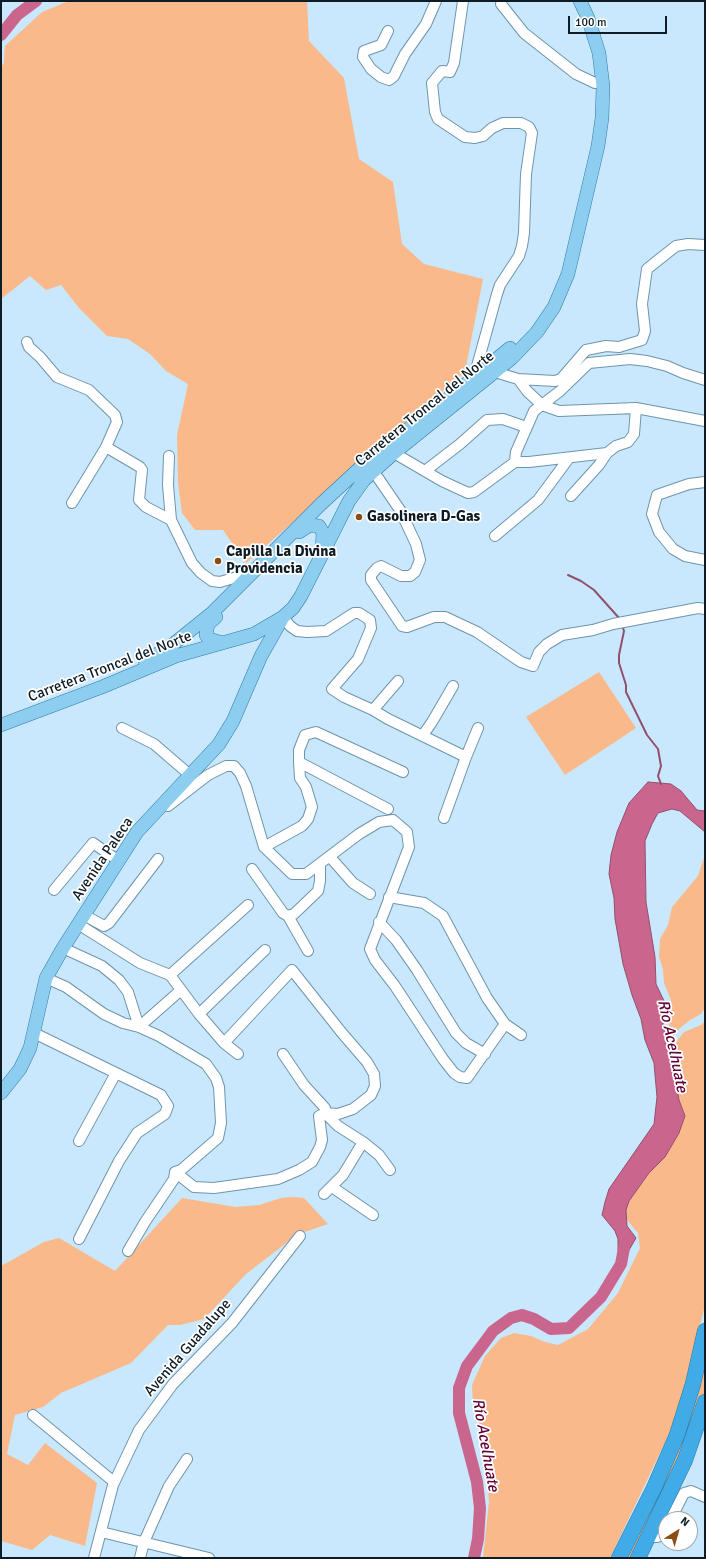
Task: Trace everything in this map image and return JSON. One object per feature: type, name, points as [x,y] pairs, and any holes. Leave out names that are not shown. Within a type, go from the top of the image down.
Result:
[{"type":"highway","points":[[619,1558],[667,1460],[701,1364],[704,1338]]},
{"type":"highway","points":[[638,1558],[685,1460],[705,1402]]},
{"type":"main road","name":"Carretera Troncal del Norte","points":[[1,717],[106,679],[150,659],[195,628],[255,572],[321,504],[374,455],[474,377],[522,336],[543,310],[555,286],[566,252],[589,154],[595,119],[595,83],[592,61],[587,40],[570,1]]},
{"type":"main road","name":"Carretera Troncal del Norte","points":[[1,725],[102,687],[176,656],[254,634],[283,617],[298,602],[349,501],[364,480],[394,453],[521,350],[537,332],[549,315],[564,287],[598,146],[603,100],[601,69],[592,31],[580,1]]},
{"type":"main road","points":[[282,544],[306,528],[316,524],[323,532],[320,558]]},
{"type":"main road","points":[[224,642],[209,639],[206,632],[208,624],[248,584],[271,556]]},
{"type":"main road","name":"Avenida Paleca","points":[[3,1086],[20,1069],[30,1048],[46,978],[62,948],[137,832],[219,744],[233,720],[260,660],[283,617]]},
{"type":"main road","points":[[254,634],[260,637],[263,642],[260,660]]},
{"type":"street","points":[[388,31],[381,45],[364,50],[363,57],[371,69],[381,77],[389,80],[394,76],[405,54],[426,24],[436,1]]},
{"type":"street","points":[[463,1],[454,63],[450,72],[442,71],[432,83],[435,112],[438,119],[465,137],[475,138],[483,136],[492,128],[504,123],[521,122],[529,127],[532,133],[526,174],[524,233],[522,246],[519,256],[500,285],[474,377]]},
{"type":"street","points":[[501,4],[524,33],[576,74],[595,83]]},
{"type":"street","points":[[495,372],[518,379],[555,381],[561,378],[586,350],[606,346],[619,348],[642,340],[645,331],[642,304],[646,269],[676,246],[688,244],[705,245]]},
{"type":"street","points":[[27,342],[29,347],[40,357],[57,377],[89,390],[115,415],[117,422],[106,447],[72,503]]},
{"type":"street","points":[[515,462],[516,452],[534,410],[560,391],[589,363],[630,360],[647,361],[667,366],[705,380]]},
{"type":"street","points":[[518,379],[527,391],[542,405],[559,410],[636,408],[705,421]]},
{"type":"street","points":[[571,496],[599,465],[607,453],[616,446],[628,442],[634,434],[636,408]]},
{"type":"street","points":[[425,471],[460,444],[487,420],[503,419],[526,428]]},
{"type":"street","points":[[106,447],[140,467],[142,470],[139,500],[146,508],[171,520]]},
{"type":"street","points":[[394,453],[464,491],[474,492],[515,462],[569,458],[607,453]]},
{"type":"street","points":[[169,456],[168,485],[171,520],[192,563],[201,573],[212,581],[220,582],[255,572]]},
{"type":"street","points":[[495,536],[538,500],[569,458]]},
{"type":"street","points":[[374,472],[400,510],[416,544],[420,560],[415,572],[410,576],[401,576],[382,566],[377,568],[371,575],[371,580],[402,626],[407,628],[434,617],[445,617],[472,629],[521,662],[532,666],[539,652],[546,644],[562,635],[698,608],[705,609]]},
{"type":"street","points":[[705,482],[690,484],[657,495],[652,514],[659,532],[673,549],[685,556],[705,560]]},
{"type":"street","points":[[283,617],[290,626],[297,631],[307,632],[326,631],[354,613],[359,613],[370,620],[371,628],[358,659],[332,689],[344,697],[466,757]]},
{"type":"street","points":[[373,710],[398,681]]},
{"type":"street","points":[[422,735],[432,722],[453,686]]},
{"type":"street","points":[[122,728],[154,744],[190,774]]},
{"type":"street","points":[[444,818],[478,728]]},
{"type":"street","points":[[264,847],[302,826],[308,819],[312,807],[306,787],[300,778],[298,762],[299,750],[305,735],[316,732],[403,772]]},
{"type":"street","points":[[298,762],[388,809]]},
{"type":"street","points":[[137,832],[208,774],[226,766],[234,766],[240,773],[246,786],[264,847],[292,874],[306,874],[320,866],[359,834],[379,822],[394,820],[407,832],[409,847],[379,922],[370,949],[375,960],[395,986],[454,1073],[460,1077],[467,1078],[505,1024]]},
{"type":"street","points":[[54,890],[93,843],[119,861]]},
{"type":"street","points":[[330,857],[353,883],[370,894]]},
{"type":"street","points":[[81,919],[104,926],[109,923],[158,859]]},
{"type":"street","points":[[288,916],[294,914],[318,891],[320,866]]},
{"type":"street","points":[[252,869],[283,913],[288,916],[308,951]]},
{"type":"street","points":[[389,896],[424,903],[443,916],[487,998],[505,1024],[521,1035]]},
{"type":"street","points":[[170,975],[248,905]]},
{"type":"street","points":[[81,919],[140,963],[170,975],[199,1014],[224,1042],[238,1054]]},
{"type":"street","points":[[379,922],[396,940],[456,1033],[466,1043],[485,1054]]},
{"type":"street","points":[[62,948],[102,966],[119,980],[128,992],[140,1027]]},
{"type":"street","points":[[199,1014],[265,950]]},
{"type":"street","points":[[175,1172],[194,1187],[214,1188],[278,1179],[299,1170],[312,1162],[322,1140],[319,1116],[325,1113],[343,1112],[353,1109],[365,1102],[371,1095],[375,1086],[374,1074],[367,1062],[304,986],[295,972],[290,971],[224,1042]]},
{"type":"street","points":[[46,978],[66,987],[104,1014],[123,1023],[140,1027],[159,1036],[206,1064],[216,1078],[219,1087],[221,1123],[218,1138],[181,1170],[175,1172]]},
{"type":"street","points":[[140,1027],[181,990]]},
{"type":"street","points":[[34,1033],[161,1095],[166,1100],[168,1106],[168,1110],[137,1133],[119,1161],[79,1239]]},
{"type":"street","points":[[283,1054],[304,1085],[325,1108],[325,1113],[338,1126],[363,1142],[379,1155],[390,1170]]},
{"type":"street","points":[[79,1141],[116,1073]]},
{"type":"street","points":[[324,1194],[344,1175],[363,1142]]},
{"type":"street","points":[[128,1251],[145,1222],[174,1179],[175,1172]]},
{"type":"street","points":[[332,1187],[372,1215]]},
{"type":"street","name":"Avenida Guadalupe","points":[[94,1558],[114,1482],[139,1430],[172,1384],[232,1323],[300,1236]]},
{"type":"street","points":[[33,1415],[114,1482]]},
{"type":"street","points":[[140,1558],[144,1542],[169,1486],[187,1459]]},
{"type":"street","points":[[675,1511],[684,1494],[691,1491],[705,1497]]},
{"type":"street","points":[[101,1532],[209,1558]]},
{"type":"street","points":[[648,1537],[658,1537]]},
{"type":"shaded area","points":[[69,1],[307,1],[309,41],[344,78],[359,159],[393,182],[402,244],[424,264],[483,279],[465,372],[246,563],[223,530],[195,530],[182,513],[178,483],[177,435],[188,384],[166,371],[150,354],[128,339],[107,336],[79,308],[61,285],[46,290],[30,276],[1,299],[1,67],[4,63],[5,46],[42,12]]},
{"type":"shaded area","points":[[599,672],[636,728],[565,775],[526,717]]},
{"type":"shaded area","points":[[648,782],[671,784],[681,791],[697,810],[705,811],[705,832],[680,811],[672,809],[658,813],[645,841],[646,902],[655,957],[656,984],[665,1003],[662,1016],[666,1044],[671,1055],[679,1100],[685,1116],[679,1133],[665,1157],[649,1173],[629,1201],[626,1210],[627,1226],[636,1238],[621,1264],[618,1250],[618,1239],[615,1231],[602,1215],[609,1189],[654,1124],[657,1097],[654,1063],[645,1040],[641,1019],[623,964],[615,919],[614,898],[609,874],[611,855],[617,832],[629,803]]},
{"type":"shaded area","points":[[705,855],[705,1008],[701,1014],[690,1020],[679,1029],[673,1037],[669,1024],[671,1000],[664,983],[663,969],[659,957],[660,939],[668,925],[672,907],[698,876]]},
{"type":"shaded area","points":[[705,1021],[705,1305],[679,1413],[610,1558],[483,1558],[489,1502],[482,1436],[473,1404],[472,1385],[485,1356],[501,1338],[514,1333],[531,1336],[545,1342],[558,1345],[588,1329],[618,1293],[640,1248],[638,1233],[627,1220],[626,1210],[629,1201],[649,1173],[665,1157],[685,1116],[679,1100],[671,1055],[673,1046],[684,1032],[701,1025]]},
{"type":"shaded area","points":[[182,1198],[235,1207],[259,1205],[281,1198],[304,1198],[328,1224],[293,1236],[246,1274],[204,1319],[180,1325],[168,1325],[131,1363],[61,1393],[43,1407],[15,1415],[7,1454],[28,1465],[45,1443],[97,1483],[85,1546],[50,1535],[32,1550],[1,1541],[1,1266],[44,1242],[59,1238],[115,1271]]},
{"type":"shaded area","points":[[703,1367],[705,1367],[705,1392],[703,1400],[634,1558],[624,1558]]},
{"type":"waterway","points":[[1,35],[17,15],[36,1]]},
{"type":"waterway","points":[[568,575],[581,581],[594,590],[619,618]]},
{"type":"waterway","points":[[623,628],[624,631],[619,655],[619,663],[626,685],[626,692],[647,735],[658,749],[661,766],[658,776],[661,784]]},
{"type":"waterway","name":"Río Acelhuate","points":[[474,1558],[478,1539],[480,1508],[477,1482],[459,1413],[459,1388],[467,1366],[493,1331],[511,1318],[522,1315],[534,1319],[551,1329],[569,1328],[601,1297],[621,1264],[624,1248]]},
{"type":"place","name":"Gasolinera D-Gas","points":[[359,517]]},
{"type":"place","name":"Capilla La Divina Providencia","points":[[218,561]]}]
